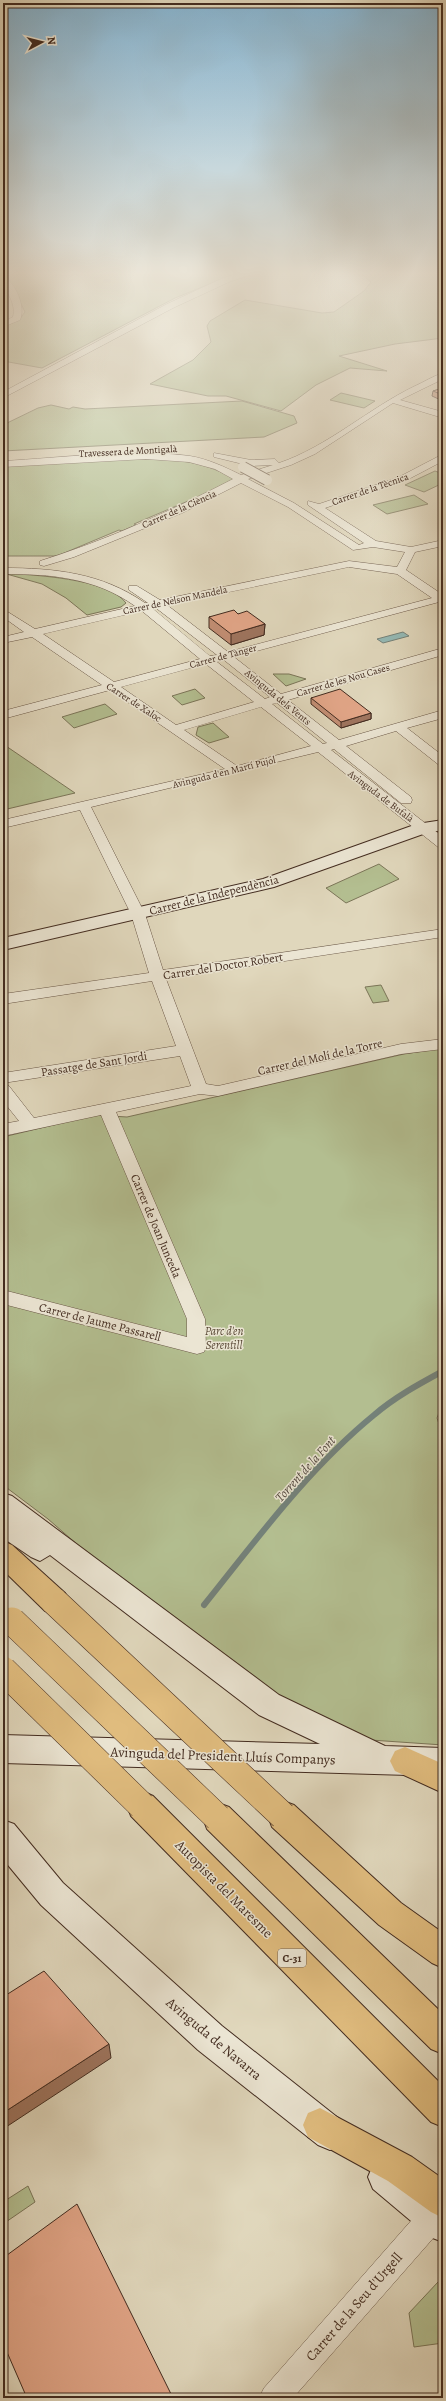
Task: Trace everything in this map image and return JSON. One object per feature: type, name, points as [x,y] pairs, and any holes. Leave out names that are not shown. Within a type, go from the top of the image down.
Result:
[{"type":"highway","points":[[3,1553],[283,1816],[390,1914],[443,1952]]},
{"type":"highway","points":[[7,1617],[218,1818],[443,2038]]},
{"type":"highway","name":"Autopista del Maresme","points":[[3,1670],[142,1806],[443,2110]]},
{"type":"highway","points":[[394,1760],[443,1779]]},
{"type":"street","points":[[3,395],[25,383]]},
{"type":"street","name":"Carrer de la Ciència","points":[[44,563],[70,555],[178,511],[242,478],[288,463],[312,452],[392,400],[428,383]]},
{"type":"street","points":[[392,400],[443,415]]},
{"type":"street","name":"Travessera de Montigalà","points":[[3,456],[168,447]]},
{"type":"street","points":[[205,452],[217,455],[270,481]]},
{"type":"street","name":"Carrer de la Ciència","points":[[217,455],[263,463],[312,452]]},
{"type":"street","name":"Travessera de Montigalà","points":[[3,464],[146,456],[177,457],[201,461],[242,478],[292,505],[357,548]]},
{"type":"street","name":"Carrer de la Tècnica","points":[[318,507],[402,479],[443,457]]},
{"type":"street","points":[[299,497],[318,507],[373,544]]},
{"type":"street","points":[[349,564],[357,548],[373,544],[411,550],[443,543]]},
{"type":"street","points":[[411,550],[400,571],[442,599]]},
{"type":"street","name":"Avinguda dels Vents","points":[[3,563],[44,563],[68,565],[106,575],[159,603],[226,655],[336,745]]},
{"type":"street","name":"Carrer de Nelson Mandela","points":[[3,640],[159,603],[349,564],[400,571]]},
{"type":"street","name":"Avinguda dels Vents","points":[[3,571],[31,571],[58,574],[102,583],[142,607],[318,748]]},
{"type":"street","name":"Carrer de Tànger","points":[[3,715],[442,599]]},
{"type":"street","name":"Carrer de Xaloc","points":[[3,612],[235,770]]},
{"type":"street","name":"Carrer de les Nou Cases","points":[[174,729],[443,651]]},
{"type":"street","name":"Avinguda d'en Martí Pujol","points":[[3,824],[235,770],[318,748],[336,745],[399,728],[443,714]]},
{"type":"street","points":[[399,728],[443,762]]},
{"type":"street","name":"Avinguda de Bufalà","points":[[336,745],[437,827],[443,844]]},
{"type":"street","name":"Avinguda de Bufalà","points":[[318,748],[437,827]]},
{"type":"street","points":[[84,806],[138,914],[157,976],[200,1089]]},
{"type":"street","name":"Carrer de la Independència","points":[[3,944],[268,883],[437,827]]},
{"type":"street","name":"Carrer del Doctor Robert","points":[[3,999],[443,933]]},
{"type":"street","name":"Carrer del Molí de la Torre","points":[[200,1089],[214,1081],[398,1040],[443,1034]]},
{"type":"street","name":"Carrer del Molí de la Torre","points":[[3,1130],[29,1123],[200,1089],[218,1091],[401,1049],[443,1044]]},
{"type":"street","name":"Passatge de Sant Jordi","points":[[3,1078],[185,1050]]},
{"type":"street","points":[[3,1090],[29,1123]]},
{"type":"street","name":"Carrer de Joan Junceda","points":[[106,1108],[196,1319],[197,1346]]},
{"type":"street","name":"Carrer de Jaume Passarell","points":[[3,1297],[197,1346]]},
{"type":"street","points":[[3,1504],[269,1705],[394,1760]]},
{"type":"street","points":[[3,1523],[30,1543],[118,1591]]},
{"type":"street","name":"Avinguda del President Lluís Companys","points":[[3,1749],[443,1762]]},
{"type":"street","name":"Avinguda de Navarra","points":[[8,1843],[52,1894],[199,2028],[320,2125],[440,2214]]},
{"type":"street","name":"Carrer de la Seu d'Urgell","points":[[274,2398],[440,2214]]},
{"type":"green space","points":[[320,383],[281,411],[226,396],[208,396],[150,384]]},
{"type":"green space","points":[[341,393],[375,401],[364,408],[330,400]]},
{"type":"green space","points":[[242,401],[294,416],[297,423],[264,437],[3,451],[3,425],[38,408],[51,405],[69,409],[73,407],[85,409]]},
{"type":"green space","points":[[132,459],[173,460],[196,464],[221,472],[235,479],[198,499],[195,498],[134,524],[136,525],[122,531],[119,530],[57,556],[3,556],[3,466]]},
{"type":"green space","points":[[435,471],[443,474],[443,483],[424,492],[405,485]]},
{"type":"green space","points":[[414,495],[428,504],[387,514],[373,505]]},
{"type":"green space","points":[[3,573],[69,579],[87,583],[103,588],[117,595],[126,603],[121,607],[87,615],[66,598],[42,584]]},
{"type":"green space","points":[[273,674],[289,674],[306,679],[286,686]]},
{"type":"green space","points":[[195,689],[205,698],[182,705],[172,696]]},
{"type":"green space","points":[[105,704],[117,714],[74,728],[62,717]]},
{"type":"green space","points":[[213,723],[229,737],[209,743],[196,735],[198,727]]},
{"type":"green space","points":[[3,744],[75,793],[3,810]]},
{"type":"green space","points":[[379,864],[399,879],[346,903],[326,888]]},
{"type":"green space","points":[[381,985],[389,1001],[373,1003],[365,987]]},
{"type":"green space","name":"Parc d'en Serentill","points":[[443,1048],[443,1402],[437,1418],[443,1436],[443,1745],[356,1739],[330,1734],[147,1605],[48,1519],[3,1485],[3,1137],[95,1115],[127,1117],[404,1054]]},
{"type":"green space","points":[[28,2186],[35,2202],[3,2224],[3,2202]]},
{"type":"green space","points":[[438,2282],[443,2286],[443,2343],[414,2347],[409,2313]]},
{"type":"water","points":[[403,632],[409,636],[383,643],[377,639]]},
{"type":"building","points":[[443,388],[443,395],[433,391]]},
{"type":"building","points":[[234,610],[238,614],[247,611],[265,624],[231,634],[209,617]]},
{"type":"building","points":[[340,689],[371,713],[341,722],[311,698]]},
{"type":"building","points":[[44,1971],[109,2044],[3,2113],[3,1997]]},
{"type":"building","points":[[77,2204],[173,2398],[27,2398],[3,2343],[3,2258]]},
{"type":"waterway","name":"Torrent de la Font","points":[[204,1605],[284,1506],[327,1458],[382,1408],[407,1391],[443,1371]]}]
